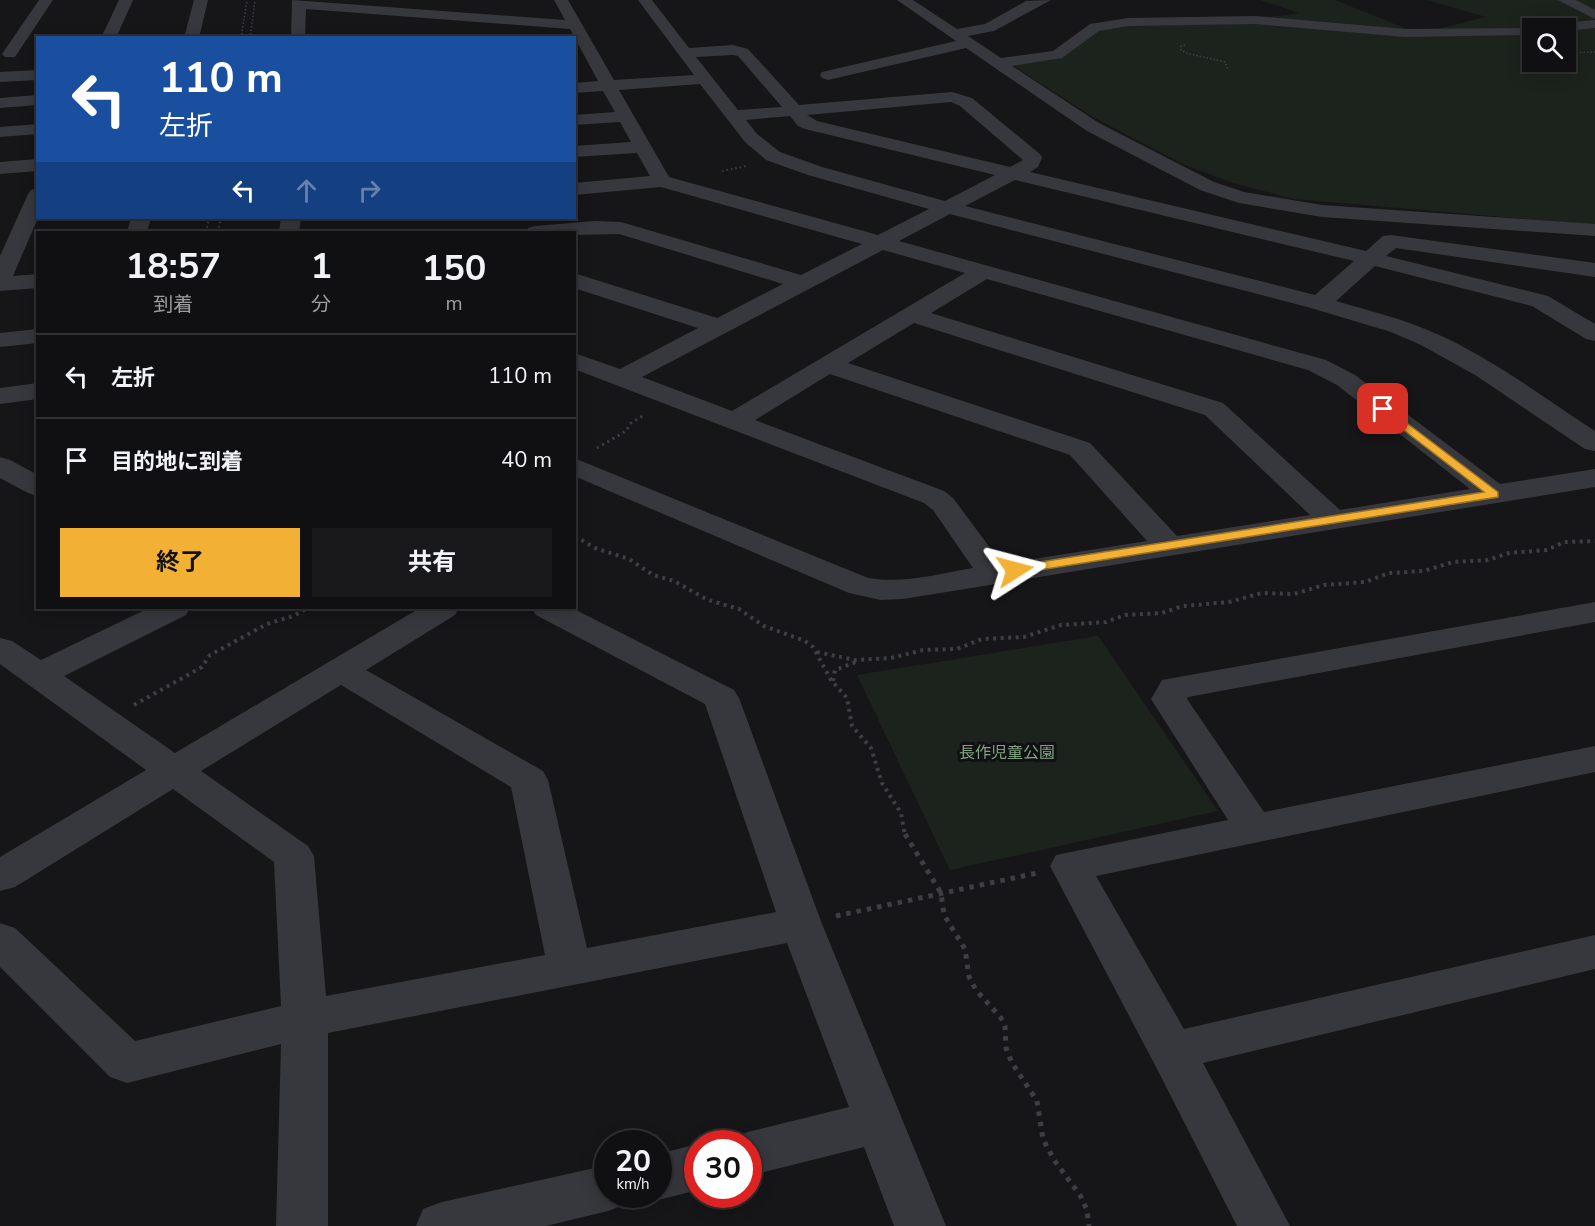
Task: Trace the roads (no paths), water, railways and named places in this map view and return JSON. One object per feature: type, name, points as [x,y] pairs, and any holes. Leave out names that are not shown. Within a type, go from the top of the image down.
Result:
[{"type":"street","points":[[5,55],[46,0]]},
{"type":"street","points":[[109,36],[126,0]]},
{"type":"street","points":[[192,36],[201,0]]},
{"type":"street","points":[[561,0],[662,181]]},
{"type":"street","points":[[645,0],[733,116],[759,145],[783,160],[946,207],[1318,303],[1398,327],[1430,340],[1484,370],[1595,443]]},
{"type":"street","points":[[904,0],[1093,127],[1207,186],[1239,197],[1322,211],[1595,230]]},
{"type":"street","points":[[828,75],[962,38],[988,28],[1031,4],[1044,0]]},
{"type":"street","points":[[1565,0],[1595,15]]},
{"type":"street","points":[[298,36],[299,2],[396,10],[487,25],[573,25]]},
{"type":"street","points":[[392,26],[391,15],[396,10]]},
{"type":"street","points":[[998,63],[1057,55],[1095,27],[1128,22],[1255,20],[1405,33],[1522,32]]},
{"type":"street","points":[[1576,26],[1595,24]]},
{"type":"street","points":[[685,54],[732,50],[743,52],[804,122],[811,125],[1530,297],[1595,334]]},
{"type":"street","points":[[5,55],[28,53]]},
{"type":"street","points":[[576,61],[594,60]]},
{"type":"street","points":[[0,77],[36,75]]},
{"type":"street","points":[[576,88],[703,79]]},
{"type":"street","points":[[622,377],[1013,173],[1031,163],[1034,158],[966,102],[958,98],[945,97],[733,116]]},
{"type":"street","points":[[0,103],[36,100]]},
{"type":"street","points":[[576,120],[625,116]]},
{"type":"street","points":[[0,132],[36,129]]},
{"type":"street","points":[[576,152],[642,147]]},
{"type":"street","points":[[0,168],[36,165]]},
{"type":"street","points":[[576,189],[662,181],[1295,358],[1333,372],[1494,494]]},
{"type":"street","points":[[36,199],[0,282],[36,280]]},
{"type":"street","points":[[547,231],[595,227],[621,228],[803,283]]},
{"type":"street","points":[[1318,303],[1391,241],[1595,270]]},
{"type":"street","points":[[736,420],[983,272]]},
{"type":"street","points":[[576,281],[719,327]]},
{"type":"street","points":[[912,315],[1214,409],[1333,520]]},
{"type":"street","points":[[0,340],[36,336]]},
{"type":"street","points":[[576,361],[934,497],[943,504],[993,574]]},
{"type":"street","points":[[828,365],[1080,449],[1169,546]]},
{"type":"street","points":[[0,396],[36,391]]},
{"type":"street","points":[[582,459],[860,586],[881,590],[903,589],[1595,478]]},
{"type":"street","points":[[0,466],[36,486]]},
{"type":"street","points":[[39,675],[172,609]]},
{"type":"street","points":[[0,876],[440,609]]},
{"type":"street","points":[[550,609],[721,698],[801,924],[877,1122],[920,1226]]},
{"type":"street","points":[[1253,827],[1169,699],[1175,688],[1595,612]]},
{"type":"street","points":[[0,648],[294,856],[305,1019],[302,1226]]},
{"type":"street","points":[[340,670],[529,780],[570,970]]},
{"type":"street","points":[[1264,1226],[1173,1051],[1070,866],[1595,759]]},
{"type":"street","points":[[0,940],[127,1063],[305,1019],[801,924]]},
{"type":"street","points":[[1173,1051],[1595,952]]},
{"type":"street","points":[[762,1151],[877,1122]]},
{"type":"street","points":[[442,1226],[594,1191]]},
{"type":"park label","name":"長作児童公園","points":[[1007,753]]}]
